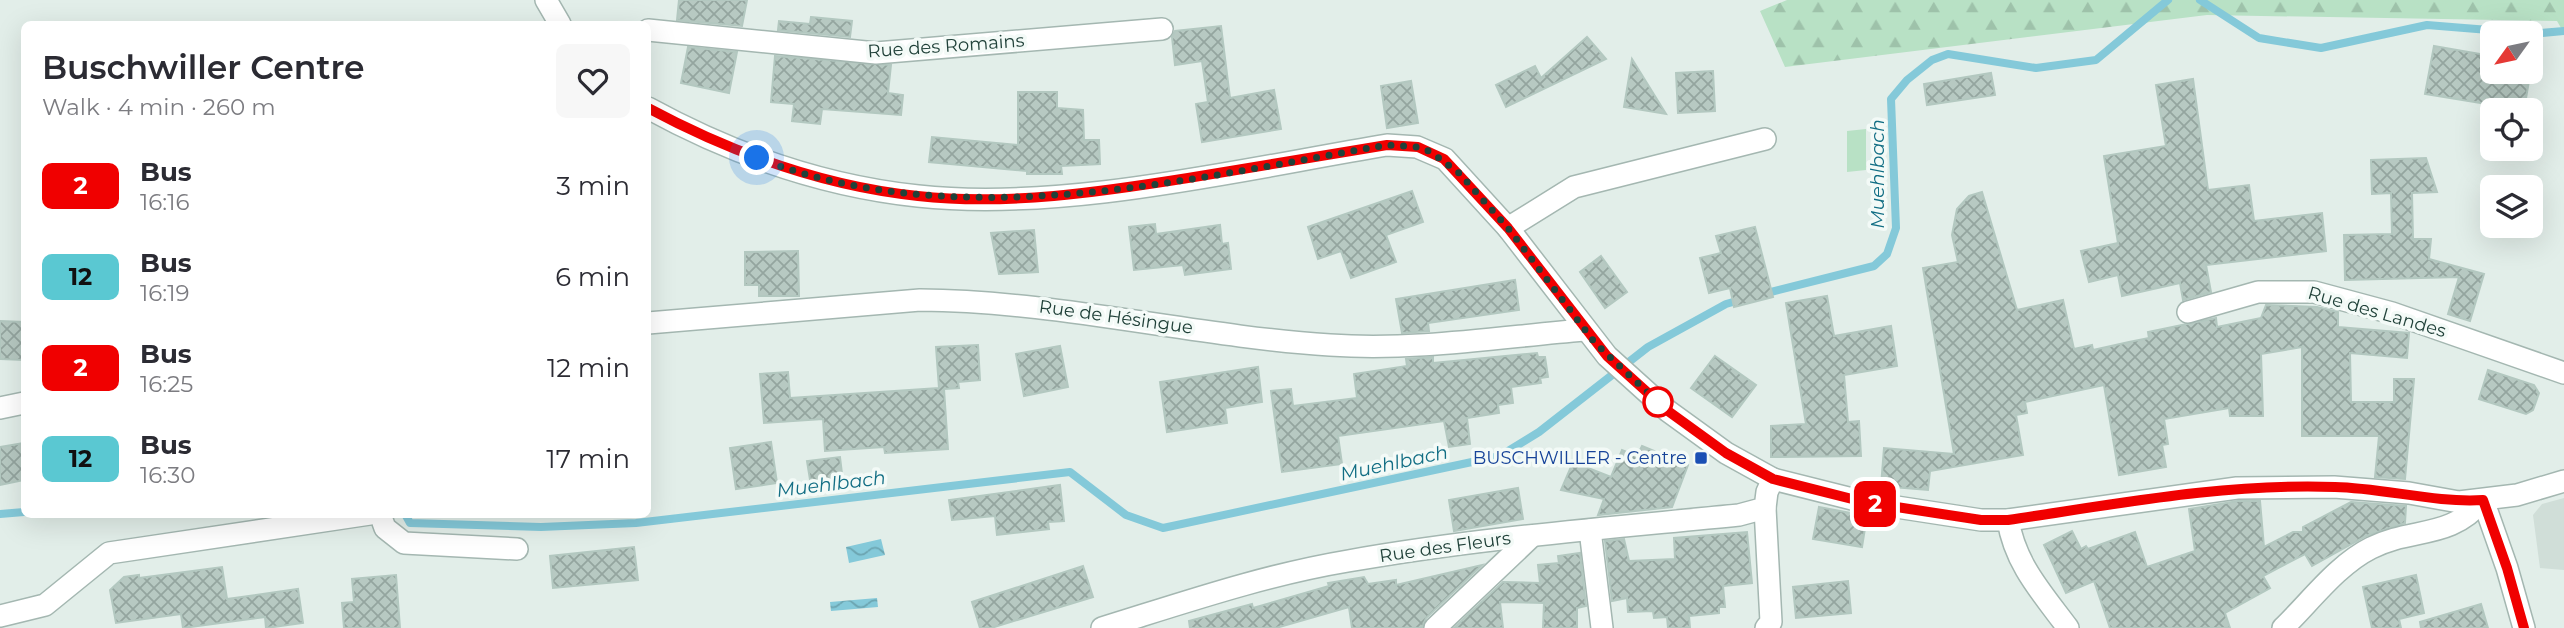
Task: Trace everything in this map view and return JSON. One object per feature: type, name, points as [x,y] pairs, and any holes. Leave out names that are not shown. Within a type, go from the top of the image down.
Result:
[{"type":"street","points":[[547,0],[558,21]]},
{"type":"street","name":"Rue des Romains","points":[[651,30],[888,53],[1162,29]]},
{"type":"street","points":[[651,109],[741,152],[812,176],[869,189],[947,198],[1003,198],[1090,192],[1387,145],[1418,147],[1444,159],[1508,228],[1584,330],[1607,356],[1696,433],[1773,479],[1864,502],[1981,520],[2008,520],[2193,492],[2272,486],[2334,486],[2409,493],[2459,502],[2517,495],[2564,481]]},
{"type":"street","points":[[1508,228],[1574,187],[1765,139]]},
{"type":"street","name":"Rue des Landes","points":[[2188,312],[2258,292],[2314,292],[2392,313],[2564,373]]},
{"type":"street","name":"Rue de Hésingue","points":[[651,323],[919,300],[964,300],[1025,304],[1277,340],[1352,346],[1399,346],[1584,330]]},
{"type":"street","points":[[0,408],[21,404]]},
{"type":"street","points":[[1766,628],[1771,622],[1765,508],[1767,492],[1773,479]]},
{"type":"street","points":[[2283,628],[2358,555],[2393,539],[2458,523],[2483,500]]},
{"type":"street","points":[[2483,500],[2507,568],[2524,628]]},
{"type":"street","name":"Rue des Fleurs","points":[[1102,628],[1245,585],[1346,561],[1532,536],[1739,515],[1765,508]]},
{"type":"street","points":[[0,616],[45,605],[109,553],[343,518]]},
{"type":"street","points":[[381,518],[385,528],[404,543],[517,549]]},
{"type":"street","points":[[2008,520],[2021,564],[2068,628]]},
{"type":"street","points":[[1590,530],[1602,628]]},
{"type":"street","points":[[1435,628],[1532,536]]},
{"type":"shaded area","points":[[2564,498],[2564,570],[2540,568],[2533,515],[2542,504]]},
{"type":"green space","points":[[1787,0],[2564,0],[2564,33],[2557,21],[2207,15],[1785,67],[1760,11]]},
{"type":"green space","points":[[1866,129],[1866,170],[1847,172],[1847,131]]},
{"type":"water","points":[[881,539],[885,555],[849,563],[846,547]]},
{"type":"water","points":[[877,598],[878,607],[831,611],[830,602]]},
{"type":"building","points":[[679,0],[747,0],[742,26],[677,20]]},
{"type":"building","points":[[811,17],[852,21],[850,37],[778,30],[779,21],[810,24]]},
{"type":"building","points":[[1221,26],[1230,98],[1274,90],[1281,129],[1202,142],[1196,104],[1208,102],[1202,61],[1175,65],[1172,37],[1175,31]]},
{"type":"building","points":[[1587,37],[1606,59],[1506,107],[1496,85],[1535,66],[1541,78]]},
{"type":"building","points":[[2434,46],[2480,54],[2480,84],[2528,84],[2526,98],[2480,98],[2480,103],[2425,94]]},
{"type":"building","points":[[688,47],[737,52],[729,93],[681,83]]},
{"type":"building","points":[[775,56],[891,65],[888,93],[903,95],[901,115],[822,109],[820,124],[792,121],[794,104],[771,102]]},
{"type":"building","points":[[1632,59],[1666,114],[1624,107]]},
{"type":"building","points":[[1713,71],[1715,111],[1678,113],[1676,73]]},
{"type":"building","points":[[1991,73],[1995,95],[1927,105],[1924,84]]},
{"type":"building","points":[[2193,79],[2208,190],[2249,185],[2254,221],[2322,213],[2326,251],[2206,265],[2211,292],[2183,300],[2180,283],[2122,296],[2118,275],[2089,282],[2081,251],[2118,243],[2104,156],[2166,146],[2156,85]]},
{"type":"building","points":[[1411,81],[1418,123],[1387,128],[1381,86]]},
{"type":"building","points":[[1018,92],[1057,92],[1057,108],[1083,110],[1084,140],[1099,140],[1100,164],[1061,166],[1062,174],[1027,174],[1027,171],[929,162],[932,137],[1018,145]]},
{"type":"building","points":[[2426,158],[2437,192],[2412,193],[2413,239],[2431,239],[2429,259],[2484,274],[2470,321],[2448,314],[2459,277],[2345,280],[2344,235],[2392,234],[2391,193],[2372,194],[2371,160]]},
{"type":"building","points":[[1412,191],[1423,222],[1386,235],[1396,262],[1351,278],[1341,251],[1318,259],[1308,227]]},
{"type":"building","points":[[1982,192],[2017,310],[2063,300],[2074,349],[2092,345],[2093,350],[2149,338],[2148,332],[2216,318],[2217,327],[2261,318],[2266,305],[2317,307],[2338,312],[2338,327],[2409,333],[2407,358],[2350,353],[2351,402],[2394,402],[2394,379],[2414,379],[2405,479],[2375,477],[2379,436],[2302,436],[2302,347],[2261,354],[2263,416],[2230,416],[2229,408],[2164,419],[2168,444],[2162,445],[2166,467],[2119,475],[2104,385],[2025,402],[2027,413],[2016,415],[2023,455],[1930,471],[1928,490],[1881,486],[1884,448],[1954,454],[1923,268],[1958,262],[1952,235],[1957,209],[1969,196]]},
{"type":"building","points":[[1155,224],[1156,234],[1220,225],[1222,244],[1228,243],[1231,269],[1185,275],[1183,265],[1134,270],[1129,227]]},
{"type":"building","points":[[1755,227],[1773,297],[1734,307],[1730,288],[1709,293],[1700,258],[1721,253],[1716,236]]},
{"type":"building","points":[[1034,230],[1038,272],[999,274],[991,233]]},
{"type":"building","points":[[798,251],[799,296],[759,296],[759,285],[745,285],[745,252]]},
{"type":"building","points":[[1601,256],[1627,292],[1605,308],[1580,272]]},
{"type":"building","points":[[1515,280],[1519,310],[1428,323],[1429,331],[1402,333],[1396,299]]},
{"type":"building","points":[[1827,296],[1834,336],[1891,326],[1897,366],[1844,375],[1848,422],[1859,421],[1861,456],[1771,457],[1771,426],[1806,424],[1786,303]]},
{"type":"building","points":[[0,321],[21,322],[21,360],[0,359]]},
{"type":"building","points":[[978,345],[980,380],[958,382],[959,388],[944,389],[948,449],[885,453],[884,447],[825,451],[823,419],[764,423],[760,374],[788,372],[790,398],[939,388],[936,347]]},
{"type":"building","points":[[1060,346],[1068,387],[1024,396],[1016,354]]},
{"type":"building","points":[[1537,353],[1538,357],[1545,357],[1548,377],[1540,378],[1541,383],[1511,387],[1513,403],[1498,405],[1499,413],[1467,418],[1470,444],[1449,447],[1444,421],[1338,436],[1342,464],[1282,472],[1271,391],[1291,389],[1293,406],[1357,398],[1354,374],[1407,366],[1406,359],[1433,357],[1433,363]]},
{"type":"building","points":[[1715,356],[1756,385],[1732,417],[1691,388]]},
{"type":"building","points":[[1258,367],[1262,402],[1225,408],[1227,423],[1167,432],[1160,382]]},
{"type":"building","points":[[2488,370],[2534,385],[2539,393],[2533,410],[2526,414],[2479,399]]},
{"type":"building","points":[[771,442],[777,483],[736,489],[730,448]]},
{"type":"building","points":[[21,444],[21,481],[0,485],[0,447]]},
{"type":"building","points":[[1642,446],[1688,465],[1672,507],[1598,515],[1604,499],[1561,490],[1573,462],[1611,477],[1622,450],[1637,456]]},
{"type":"building","points":[[840,457],[843,482],[811,486],[807,461]]},
{"type":"building","points":[[1060,485],[1064,521],[1048,522],[1049,529],[997,535],[995,516],[952,520],[949,500]]},
{"type":"building","points":[[1518,488],[1523,519],[1454,531],[1449,500]]},
{"type":"building","points":[[2238,501],[2260,501],[2264,547],[2293,532],[2303,532],[2303,527],[2351,502],[2406,506],[2405,523],[2366,536],[2312,566],[2305,554],[2263,576],[2270,588],[2225,613],[2230,628],[2110,628],[2094,581],[2066,593],[2044,545],[2072,531],[2081,549],[2086,546],[2088,549],[2135,532],[2147,567],[2195,551],[2189,509]]},
{"type":"building","points":[[1819,507],[1867,516],[1862,547],[1813,539]]},
{"type":"building","points":[[1747,532],[1752,583],[1723,586],[1725,607],[1719,607],[1719,613],[1689,616],[1690,628],[1668,628],[1667,617],[1654,618],[1653,611],[1628,612],[1627,598],[1612,601],[1605,541],[1624,539],[1629,561],[1675,559],[1674,538]]},
{"type":"building","points":[[634,547],[638,580],[553,588],[550,556]]},
{"type":"building","points":[[1580,553],[1586,606],[1577,608],[1577,628],[1543,628],[1544,603],[1500,602],[1503,628],[1454,628],[1503,582],[1540,583],[1538,565],[1559,563],[1558,556]]},
{"type":"building","points":[[1482,565],[1426,618],[1422,628],[1352,628],[1349,607],[1276,628],[1190,628],[1189,621],[1252,604],[1253,608],[1329,586],[1328,583],[1364,577],[1368,584],[1396,580],[1396,585]]},
{"type":"building","points":[[1083,566],[1093,597],[991,628],[980,628],[972,602]]},
{"type":"building","points":[[222,567],[227,599],[298,589],[303,623],[266,628],[265,617],[183,628],[181,614],[116,623],[110,590],[124,577],[139,575],[139,578]]},
{"type":"building","points":[[396,575],[400,628],[344,628],[342,603],[354,602],[352,579]]},
{"type":"building","points":[[2416,575],[2424,613],[2399,619],[2401,628],[2372,628],[2363,587]]},
{"type":"building","points":[[1848,581],[1851,613],[1796,618],[1793,587]]},
{"type":"building","points":[[2481,604],[2488,628],[2421,628],[2420,622]]},
{"type":"waterway","name":"Muehlbach","points":[[1763,294],[1874,266],[1887,254],[1896,228],[1891,99],[1907,80],[1932,60],[1948,54],[2036,68],[2096,60],[2168,0]]},
{"type":"waterway","name":"Muehlbach","points":[[2200,0],[2259,38],[2321,48],[2427,25],[2480,29]]},
{"type":"waterway","name":"Muehlbach","points":[[2543,33],[2564,31]]},
{"type":"waterway","name":"Muehlbach","points":[[407,518],[410,523],[541,527],[636,523],[1070,472],[1126,515],[1163,528],[1500,456],[1539,432],[1648,347],[1726,304],[1740,300]]},
{"type":"waterway","name":"Muehlbach","points":[[0,514],[21,512]]},
{"type":"bus line","name":"2","points":[[651,110],[741,152],[812,176],[869,189],[960,198],[1090,192],[1387,145],[1418,147],[1444,159],[1478,192],[1607,356],[1696,433],[1773,479],[1864,502],[1981,520],[2008,520],[2193,492],[2272,486],[2334,486],[2409,493],[2459,502],[2483,500],[2507,568],[2524,628]]},
{"type":"place","name":"BUSCHWILLER - Centre","points":[[1701,458]]},
{"type":"route","points":[[757,158],[812,176],[869,189],[920,196],[1003,198],[1090,192],[1142,185],[1387,145],[1418,147],[1444,159],[1478,192],[1564,300],[1584,330],[1607,356],[1658,402]]}]
